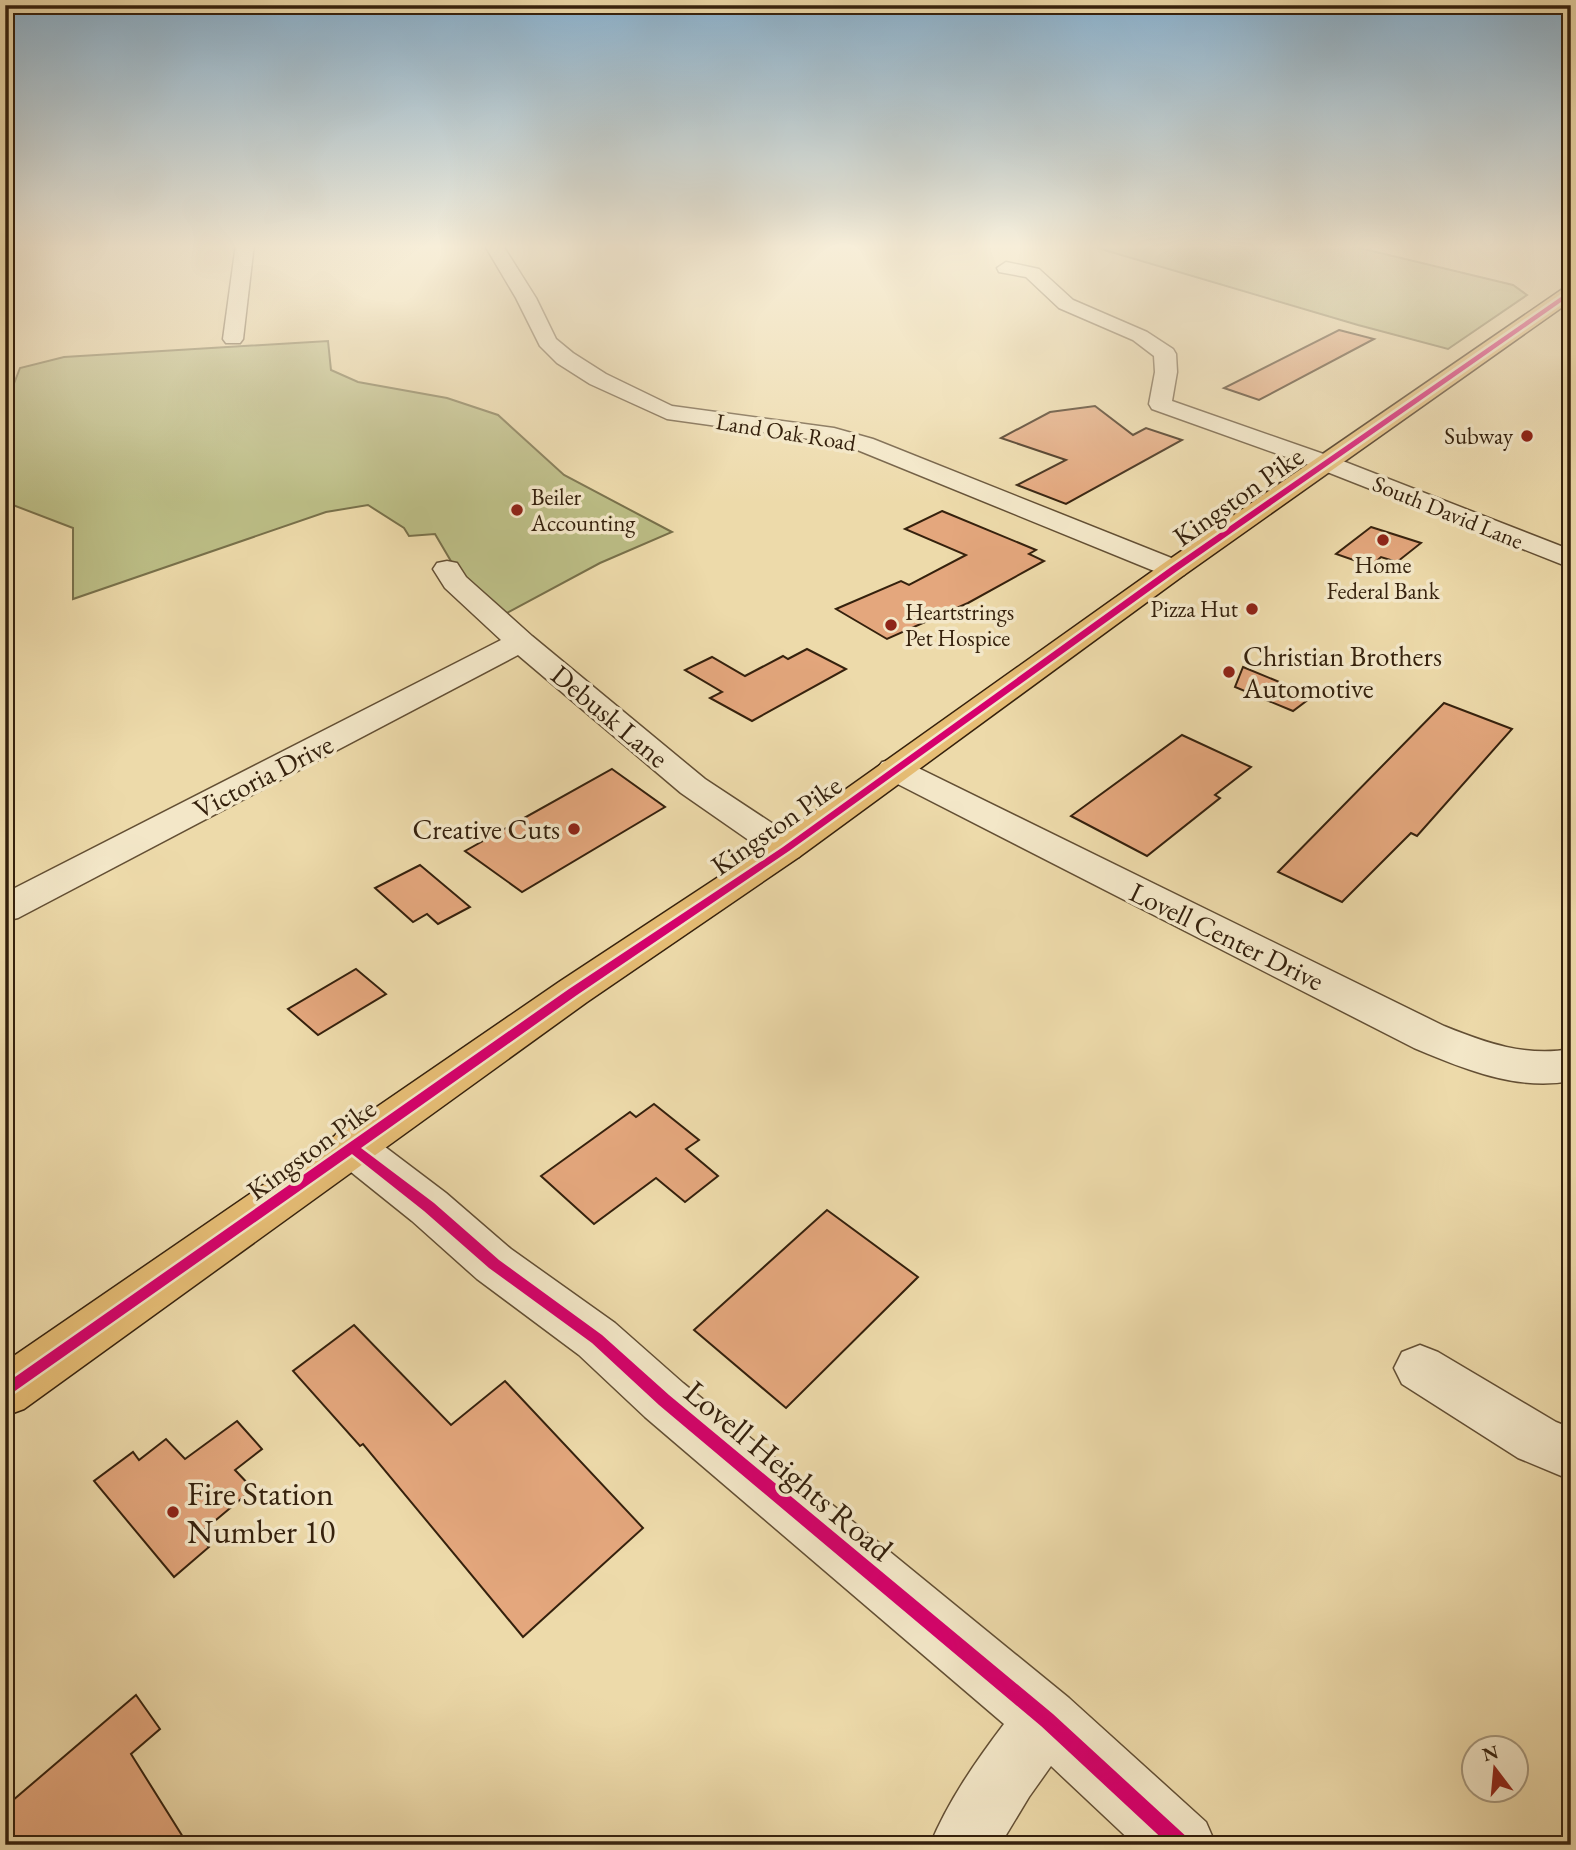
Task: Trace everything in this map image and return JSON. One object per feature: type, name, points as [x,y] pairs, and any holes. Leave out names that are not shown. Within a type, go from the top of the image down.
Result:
[{"type":"main road","name":"Kingston Pike","points":[[5,1392],[584,984],[786,849],[1174,569],[1516,330]]},
{"type":"street","points":[[233,339],[234,330]]},
{"type":"street","name":"Land Oak Road","points":[[541,330],[547,342],[565,358],[638,400],[685,416],[834,435],[864,444],[1174,569]]},
{"type":"street","name":"South David Lane","points":[[1126,330],[1140,336],[1165,354],[1167,372],[1160,404],[1326,463],[1571,560]]},
{"type":"street","name":"Debusk Lane","points":[[447,569],[455,582],[521,642],[693,786],[786,849]]},
{"type":"street","name":"Victoria Drive","points":[[11,897],[521,642]]},
{"type":"street","name":"Lovell Center Drive","points":[[894,769],[1429,1037],[1497,1062],[1527,1066],[1571,1065]]},
{"type":"street","name":"Lovell Heights Road","points":[[352,1147],[495,1264],[597,1339],[674,1408],[1047,1720],[1183,1845]]},
{"type":"street","points":[[1420,1368],[1537,1440],[1571,1454]]},
{"type":"street","points":[[963,1845],[1006,1774],[1047,1720]]},
{"type":"green space","points":[[1378,330],[1475,330],[1448,349]]},
{"type":"green space","points":[[328,341],[331,370],[358,382],[447,398],[498,415],[564,475],[672,532],[600,563],[505,614],[458,573],[435,534],[409,536],[404,528],[368,505],[326,512],[73,599],[73,528],[5,502],[5,407],[20,368],[64,357]]},
{"type":"building","points":[[1338,330],[1374,339],[1259,400],[1224,388]]},
{"type":"building","points":[[1095,406],[1133,435],[1146,428],[1182,440],[1066,504],[1017,485],[1066,460],[1001,438],[1050,412]]},
{"type":"building","points":[[942,511],[1036,550],[1029,554],[1044,561],[968,603],[887,639],[836,609],[901,581],[909,585],[966,555],[905,529]]},
{"type":"building","name":"Home Federal Bank","points":[[1371,527],[1421,543],[1397,562],[1381,557],[1371,566],[1336,554]]},
{"type":"building","points":[[807,649],[846,669],[752,721],[710,698],[722,692],[685,670],[712,657],[745,676],[783,656],[788,659]]},
{"type":"building","points":[[1243,667],[1313,696],[1293,711],[1235,687]]},
{"type":"building","points":[[1444,703],[1512,729],[1417,836],[1411,833],[1342,902],[1278,872]]},
{"type":"building","points":[[1182,735],[1251,767],[1215,795],[1220,798],[1147,856],[1071,816]]},
{"type":"building","points":[[612,769],[665,807],[522,892],[465,851]]},
{"type":"building","points":[[420,865],[470,907],[438,924],[427,914],[413,922],[375,888]]},
{"type":"building","points":[[356,969],[386,994],[318,1035],[288,1009]]},
{"type":"building","points":[[654,1104],[699,1140],[686,1149],[718,1176],[685,1202],[656,1178],[594,1224],[541,1176],[630,1112],[636,1117]]},
{"type":"building","points":[[827,1210],[918,1277],[786,1408],[694,1330]]},
{"type":"building","points":[[354,1325],[451,1425],[505,1381],[643,1528],[523,1637],[363,1444],[360,1446],[293,1371]]},
{"type":"building","name":"Fire Station Number 10","points":[[237,1421],[262,1449],[235,1470],[253,1489],[198,1535],[209,1547],[174,1577],[94,1481],[133,1452],[139,1460],[166,1439],[185,1459]]},
{"type":"building","points":[[136,1695],[160,1729],[131,1754],[188,1845],[5,1845],[5,1807]]},
{"type":"cycle path","points":[[5,1392],[573,992],[786,849],[1174,569],[1516,330]]},
{"type":"cycle path","points":[[352,1147],[429,1207],[494,1264],[597,1339],[664,1400],[1047,1720],[1183,1845]]},
{"type":"place","name":"Subway","points":[[1527,436]]},
{"type":"place","name":"Beiler Accounting","points":[[517,510]]},
{"type":"place","name":"Home Federal Bank","points":[[1383,540]]},
{"type":"place","name":"Pizza Hut","points":[[1252,609]]},
{"type":"place","name":"Heartstrings Pet Hospice","points":[[891,625]]},
{"type":"place","name":"Christian Brothers Automotive","points":[[1229,672]]},
{"type":"place","name":"Creative Cuts","points":[[574,829]]},
{"type":"place","name":"Fire Station Number 10","points":[[173,1512]]}]
